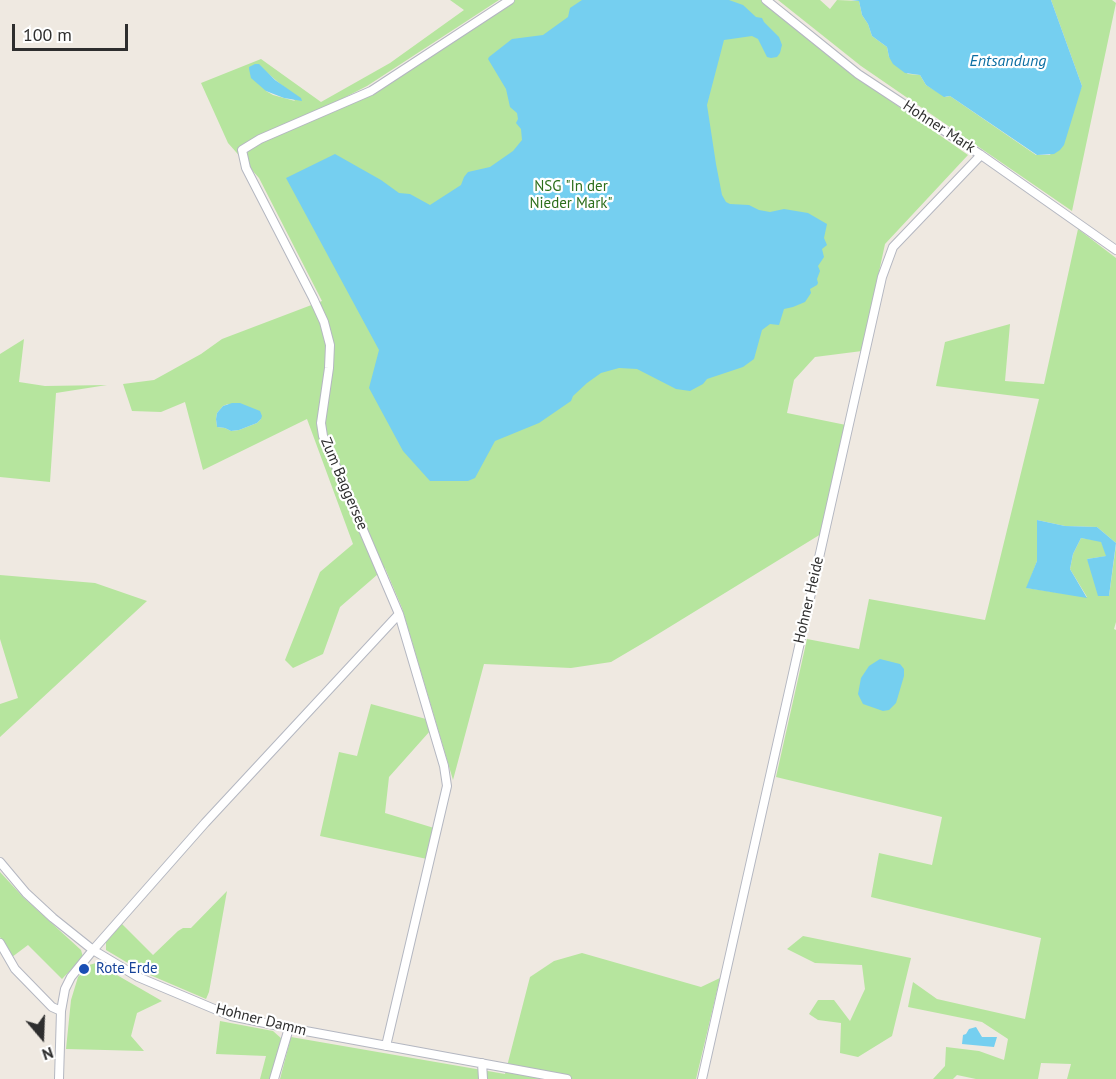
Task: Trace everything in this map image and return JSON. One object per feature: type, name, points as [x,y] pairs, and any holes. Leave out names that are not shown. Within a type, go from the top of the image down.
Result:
[{"type":"street","name":"Zum Baggersee","points":[[399,614],[323,436],[321,423],[330,345],[324,322],[246,168],[242,150],[260,139],[371,91],[510,0]]},
{"type":"street","name":"Hohner Mark","points":[[766,0],[858,74],[981,155],[1116,250]]},
{"type":"street","name":"Hohner Heide","points":[[702,1079],[882,277],[893,247],[981,155]]},
{"type":"street","points":[[59,1079],[61,1011],[67,983],[93,950],[205,823],[399,614]]},
{"type":"street","points":[[386,1046],[447,786],[444,766],[399,614]]},
{"type":"street","name":"Hohner Damm","points":[[0,862],[26,893],[52,918],[93,950],[138,977],[231,1016],[567,1079]]},
{"type":"street","points":[[0,943],[15,969],[52,1007],[61,1011]]},
{"type":"street","points":[[274,1079],[289,1028]]},
{"type":"street","points":[[482,1064],[483,1079]]},
{"type":"green space","name":"NSG \"In der Nieder Mark\"","points":[[450,0],[499,0],[367,86],[326,107],[334,112],[372,92],[514,0],[762,0],[862,81],[968,155],[885,244],[862,351],[815,357],[794,380],[787,413],[846,425],[821,534],[611,662],[571,668],[484,664],[453,780],[402,608],[385,568],[340,607],[323,654],[293,668],[285,660],[320,572],[353,544],[307,419],[203,470],[185,402],[161,412],[132,411],[123,384],[154,380],[201,354],[222,339],[322,301],[259,178],[228,143],[201,83],[261,59],[321,102],[390,63],[464,10]],"holes":[[[257,64],[286,89],[295,101],[266,91]],[[228,404],[261,419],[239,430],[231,431],[217,427],[217,413]]]},
{"type":"green space","points":[[778,0],[820,0],[830,9],[837,0],[859,1],[862,15],[872,36],[887,47],[889,57],[908,74],[920,75],[926,85],[946,97],[950,96],[1036,155],[1050,155],[1082,86],[1051,0],[1112,0],[1116,3],[1072,211],[861,66]]},
{"type":"green space","points":[[1078,229],[1116,258],[1116,543],[1097,527],[1065,526],[1037,520],[1037,561],[1027,588],[1087,597],[1070,569],[1073,554],[1081,538],[1101,541],[1107,556],[1087,559],[1109,596],[1116,545],[1116,622],[1114,629],[1116,630],[1116,1079],[1067,1079],[1071,1064],[1041,1063],[1038,1079],[976,1079],[957,1075],[953,1079],[933,1079],[945,1066],[946,1047],[979,1051],[1004,1060],[1008,1039],[982,1022],[908,1007],[913,982],[937,999],[1025,1019],[1041,938],[871,897],[879,853],[932,865],[942,817],[776,777],[807,639],[859,649],[869,599],[985,620],[1039,399],[936,386],[945,342],[1010,324],[1005,381],[1044,384]]},
{"type":"green space","points":[[24,339],[19,382],[45,386],[107,385],[56,393],[50,482],[0,477],[0,354]]},
{"type":"green space","points":[[0,575],[95,583],[147,601],[0,737],[0,704],[18,698],[0,639]]},
{"type":"green space","points":[[371,704],[426,719],[430,731],[389,777],[385,813],[434,828],[427,859],[320,836],[339,752],[357,756]]},
{"type":"green space","points":[[0,872],[23,897],[81,950],[83,957],[62,979],[28,945],[12,957],[0,937]]},
{"type":"green space","points":[[227,891],[206,999],[143,972],[106,950],[106,942],[122,924],[153,955],[178,931],[191,928]]},
{"type":"green space","points":[[803,936],[911,958],[892,1036],[858,1057],[840,1053],[841,1023],[818,1020],[809,1014],[818,1000],[834,1000],[850,1021],[865,989],[862,965],[815,963],[787,949]]},
{"type":"green space","points":[[582,953],[701,987],[720,978],[696,1079],[280,1079],[291,1037],[505,1074],[530,977],[554,961]]},
{"type":"green space","points":[[96,963],[162,1001],[137,1013],[131,1036],[144,1051],[66,1049],[71,1000],[78,977],[89,965]]},
{"type":"green space","points":[[220,1021],[273,1031],[282,1039],[270,1079],[260,1079],[266,1056],[216,1054]]},
{"type":"water","points":[[582,0],[729,0],[743,5],[756,17],[762,18],[779,37],[782,45],[780,53],[777,57],[771,58],[767,57],[758,39],[752,36],[724,40],[707,105],[716,164],[722,195],[726,202],[749,205],[770,212],[784,209],[808,213],[827,224],[824,238],[827,245],[822,249],[824,257],[818,266],[820,271],[818,283],[810,289],[811,293],[805,302],[784,309],[779,325],[770,324],[762,330],[754,359],[743,367],[707,379],[690,391],[676,389],[637,369],[619,368],[601,373],[573,396],[571,401],[539,423],[495,441],[475,478],[468,481],[430,481],[403,451],[369,388],[379,350],[286,178],[335,154],[399,193],[410,194],[430,205],[461,185],[468,172],[490,167],[513,151],[522,140],[521,129],[516,123],[517,113],[510,107],[506,89],[488,59],[489,57],[512,39],[543,35],[568,17],[570,8]]},
{"type":"water","name":"Entsandung","points":[[851,0],[1051,0],[1082,86],[1064,145],[1054,154],[1037,155],[950,96],[944,97],[926,85],[920,75],[905,73],[893,64],[887,47],[872,36],[862,15],[859,1]]},
{"type":"water","points":[[259,64],[302,101],[284,98],[266,91],[251,78],[249,67]]},
{"type":"water","points":[[240,403],[260,411],[261,419],[239,430],[231,431],[217,427],[217,413],[223,406]]},
{"type":"water","points":[[1037,520],[1065,526],[1097,527],[1116,543],[1109,596],[1098,596],[1087,559],[1106,556],[1101,542],[1081,538],[1073,554],[1070,569],[1087,598],[1026,588],[1037,561]]},
{"type":"water","points":[[880,659],[900,664],[904,669],[896,703],[889,710],[883,711],[863,704],[858,694],[861,678],[869,666]]},
{"type":"water","points":[[976,1027],[982,1037],[997,1037],[994,1047],[962,1044],[963,1035],[969,1029]]},
{"type":"place","name":"Rote Erde","points":[[84,969]]}]
